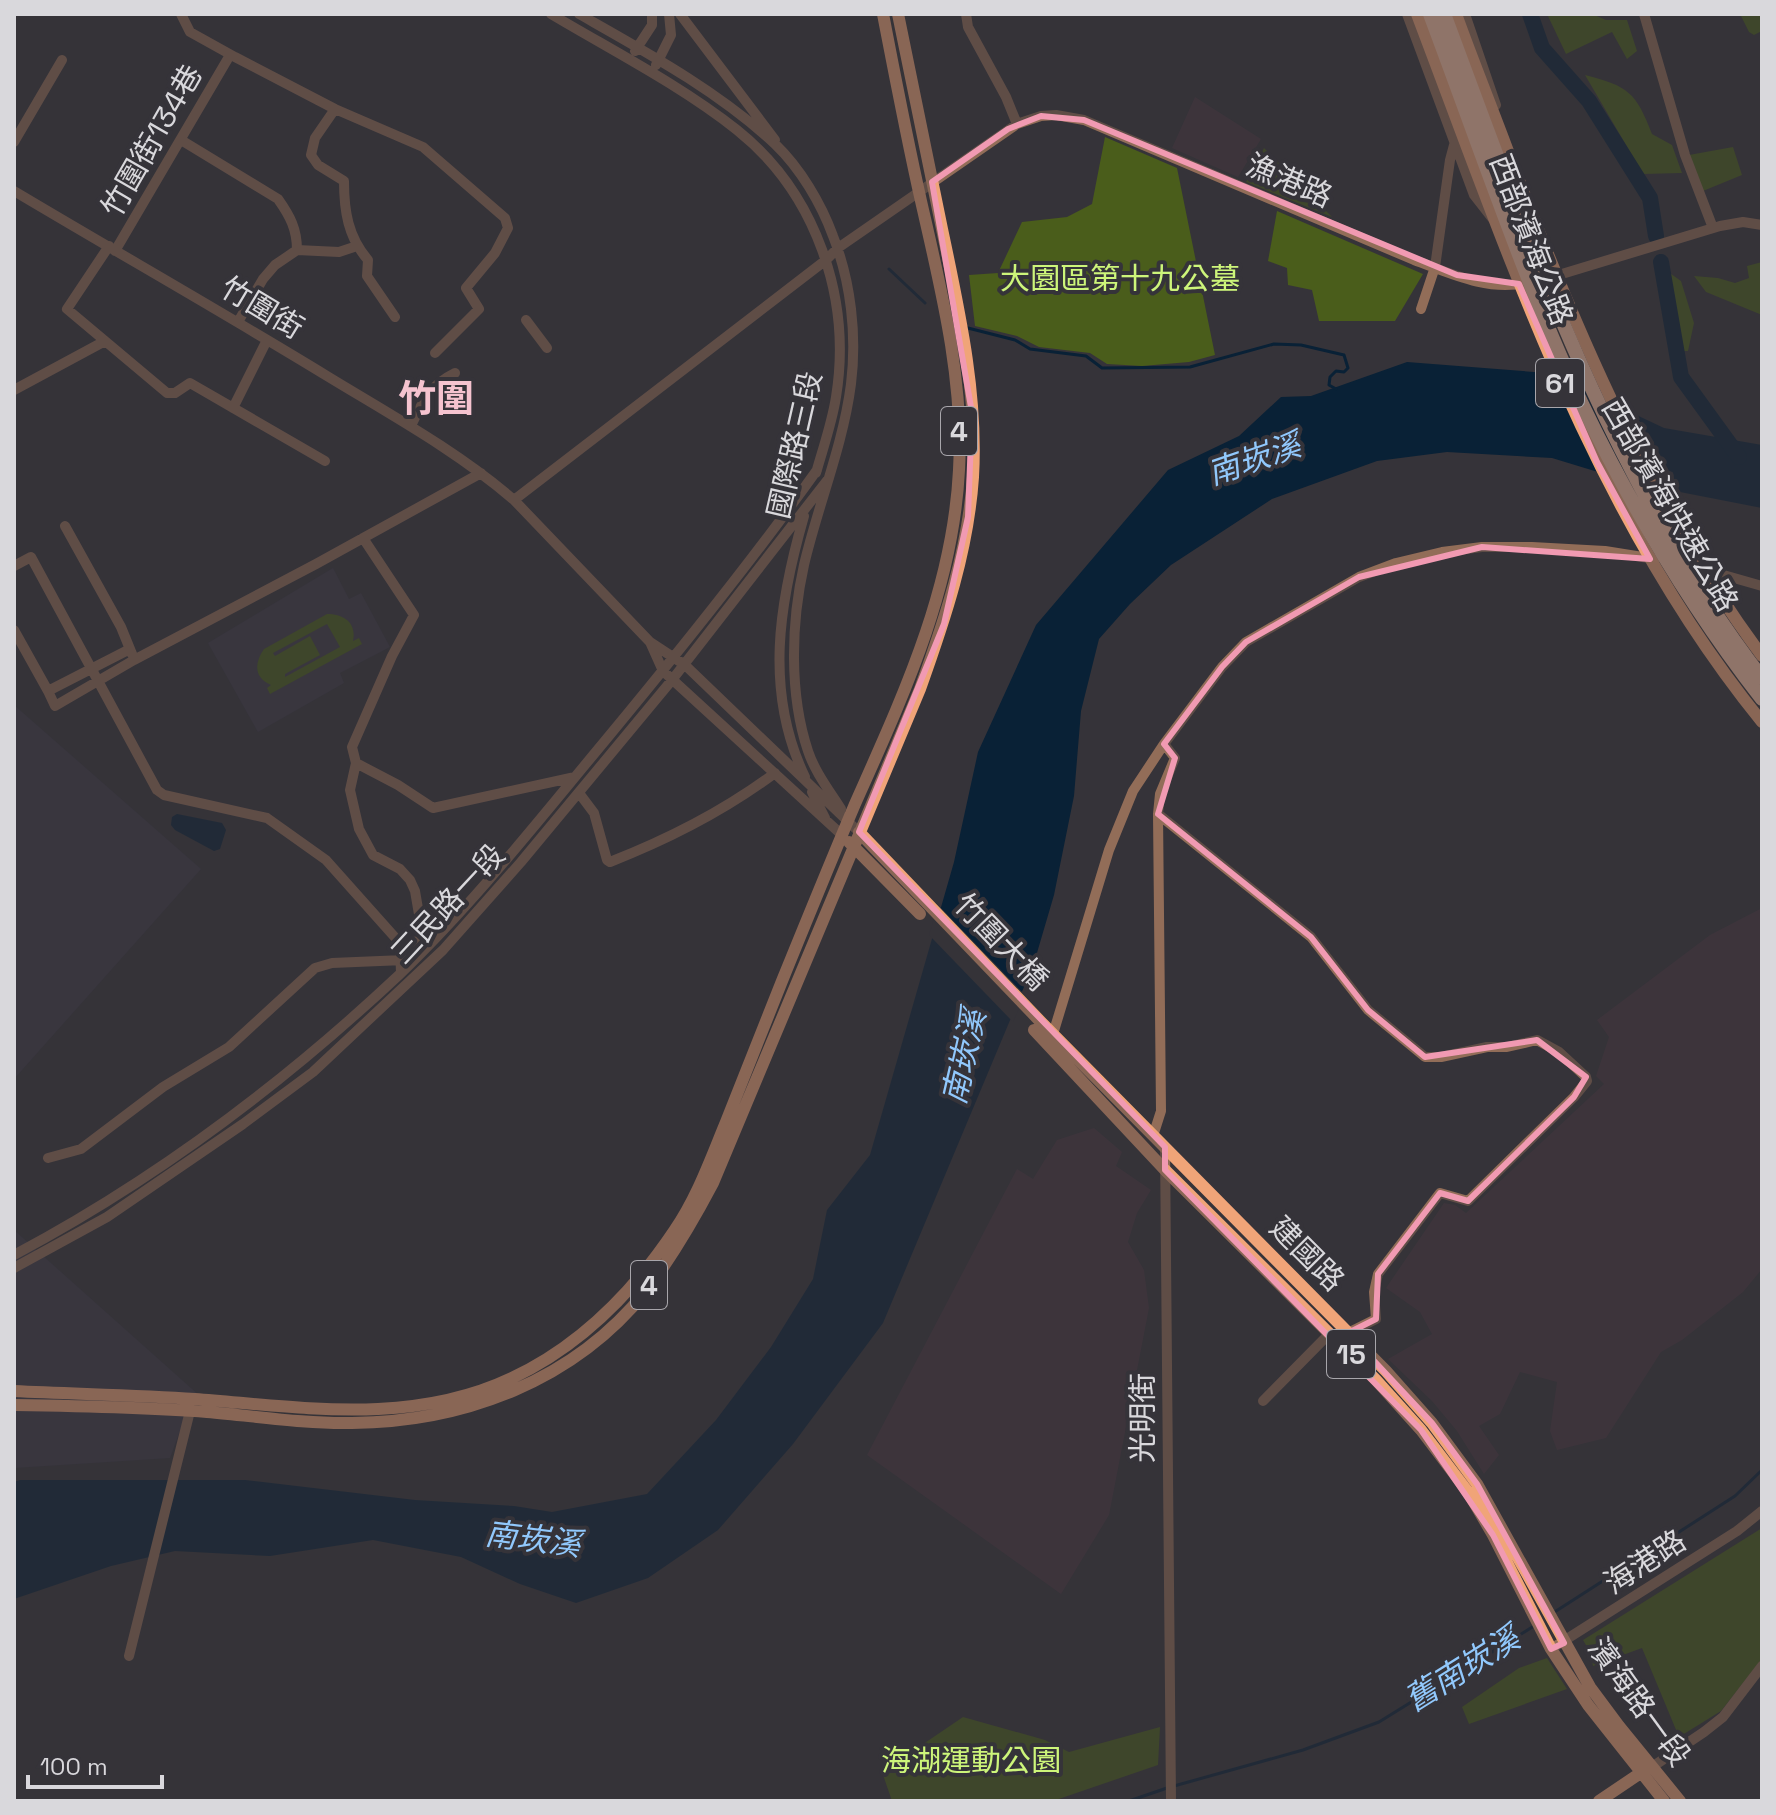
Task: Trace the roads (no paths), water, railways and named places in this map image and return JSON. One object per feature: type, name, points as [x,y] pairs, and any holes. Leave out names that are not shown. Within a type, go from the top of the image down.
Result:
[{"type":"highway","name":"西部濱海快速公路","points":[[1430,14],[1525,268],[1582,404],[1648,530],[1694,607],[1762,699]]},
{"type":"highway","name":"西部濱海快速公路","points":[[1444,14],[1570,341],[1614,439],[1658,523],[1702,594],[1762,678]]},
{"type":"main road","name":"4","points":[[14,1391],[197,1399],[334,1411],[409,1408],[451,1400],[513,1378],[556,1353],[603,1318],[679,1225],[711,1160],[848,820],[926,637],[944,577],[956,517],[959,466],[955,381],[939,280],[883,14]]},
{"type":"main road","name":"4","points":[[14,1405],[190,1411],[351,1423],[445,1414],[517,1391],[584,1350],[646,1291],[688,1231],[713,1183],[920,689],[944,624],[959,569],[968,517],[973,476],[972,413],[959,318],[898,14]]},
{"type":"main road","name":"西部濱海公路","points":[[1417,14],[1533,321],[1597,462],[1671,594],[1762,722]]},
{"type":"main road","name":"西部濱海公路","points":[[1456,14],[1534,219],[1605,388],[1690,551],[1762,656]]},
{"type":"main road","name":"15","points":[[859,832],[923,908]]},
{"type":"main road","name":"15","points":[[842,835],[923,908]]},
{"type":"main road","name":"竹圍大橋","points":[[923,908],[1036,1025]]},
{"type":"main road","name":"建國路","points":[[1036,1025],[1053,1034],[1408,1395],[1453,1450],[1490,1506],[1562,1638]]},
{"type":"main road","name":"建國路","points":[[1036,1025],[1165,1170],[1397,1403],[1468,1492],[1548,1644]]},
{"type":"main road","name":"濱海路一段","points":[[1562,1638],[1664,1801]]},
{"type":"main road","name":"濱海路一段","points":[[1548,1644],[1588,1705],[1646,1770],[1680,1801]]},
{"type":"main road","points":[[1599,1801],[1646,1770]]},
{"type":"street","points":[[181,14],[190,32],[230,55],[335,109],[423,147],[505,218],[508,228],[495,253],[466,288],[479,309],[435,353]]},
{"type":"street","name":"國際路三段","points":[[551,14],[736,129],[762,153],[801,203],[832,254],[837,307],[836,399],[791,563],[778,655],[787,720],[797,762],[825,818]]},
{"type":"street","name":"國際路三段","points":[[579,14],[732,108],[777,146],[816,200],[848,294],[853,351],[845,416],[804,566],[795,649],[800,714],[809,754],[848,820]]},
{"type":"street","points":[[629,61],[652,25],[652,14]]},
{"type":"street","points":[[651,74],[671,35],[669,14]]},
{"type":"street","points":[[680,14],[773,136],[777,146]]},
{"type":"street","points":[[966,14],[968,27],[1017,124]]},
{"type":"street","points":[[1407,14],[1474,195],[1504,234],[1525,283]]},
{"type":"street","points":[[1468,14],[1516,160],[1526,223],[1548,278]]},
{"type":"street","points":[[1644,14],[1685,155],[1713,228]]},
{"type":"street","name":"竹圍街134巷","points":[[105,341],[67,309],[112,249],[230,55]]},
{"type":"street","points":[[14,142],[62,60]]},
{"type":"street","points":[[335,109],[315,138],[311,155],[318,165],[344,181],[344,207],[357,246],[368,260],[367,276],[395,317]]},
{"type":"street","name":"漁港路","points":[[832,254],[1017,124],[1056,115],[1084,120],[1435,267],[1481,283],[1506,287],[1548,278],[1713,228],[1743,222],[1762,225]]},
{"type":"street","points":[[181,140],[278,199],[297,233],[297,250]]},
{"type":"street","points":[[1421,309],[1435,267],[1454,145]]},
{"type":"street","name":"竹圍街","points":[[14,191],[411,426],[481,473],[514,500],[650,642]]},
{"type":"street","points":[[1743,222],[1762,216]]},
{"type":"street","points":[[238,322],[263,279],[275,265],[297,250],[325,253],[357,246]]},
{"type":"street","points":[[514,500],[832,254]]},
{"type":"street","points":[[526,320],[547,348]]},
{"type":"street","points":[[233,408],[267,340]]},
{"type":"street","points":[[14,390],[105,341],[167,393],[175,393],[190,383],[325,461]]},
{"type":"street","points":[[411,426],[429,390],[455,373]]},
{"type":"street","name":"三民路一段","points":[[14,1255],[130,1189],[231,1117],[303,1060],[401,973],[575,777],[663,671],[770,536],[817,470]]},
{"type":"street","points":[[48,691],[90,669],[132,654],[363,538],[481,473]]},
{"type":"street","name":"三民路一段","points":[[14,1268],[107,1217],[243,1124],[313,1072],[443,950],[685,665],[829,478]]},
{"type":"street","points":[[65,526],[121,627],[132,654]]},
{"type":"street","points":[[363,538],[414,615],[392,656],[352,747],[356,763],[350,790],[359,829],[373,855],[400,869],[410,880],[421,926],[443,950]]},
{"type":"street","points":[[1053,1034],[1109,850],[1133,791],[1222,667],[1246,642],[1359,577],[1396,563],[1442,552],[1482,547],[1605,551],[1692,566],[1762,586]]},
{"type":"street","points":[[14,566],[31,557],[157,790],[164,795],[267,818],[326,860],[400,943],[401,973]]},
{"type":"street","points":[[14,630],[55,706],[98,683],[132,654]]},
{"type":"street","points":[[650,642],[685,665],[859,832]]},
{"type":"street","points":[[650,642],[663,671],[842,835]]},
{"type":"street","points":[[1153,1136],[1161,1111],[1158,814],[1160,794],[1175,758],[1164,744]]},
{"type":"street","points":[[356,763],[433,808],[575,777]]},
{"type":"street","points":[[579,793],[594,813],[610,862],[655,845],[736,802],[775,773]]},
{"type":"street","points":[[1158,814],[1311,937],[1368,1010],[1425,1057],[1441,1057],[1487,1047],[1507,1047],[1537,1040],[1559,1052],[1586,1077],[1587,1081],[1574,1097],[1468,1201],[1440,1193],[1378,1274],[1374,1292],[1376,1319],[1348,1333]]},
{"type":"street","points":[[400,943],[433,940]]},
{"type":"street","points":[[48,1158],[81,1149],[163,1087],[229,1047],[315,968],[332,963],[414,960]]},
{"type":"street","name":"光明街","points":[[1165,1147],[1171,1801]]},
{"type":"street","points":[[1263,1401],[1330,1333]]},
{"type":"street","points":[[129,1656],[190,1411]]},
{"type":"street","name":"海港路","points":[[1548,1644],[1737,1531],[1762,1511]]},
{"type":"street","points":[[1646,1770],[1723,1717],[1762,1666]]},
{"type":"water","name":"南崁溪","points":[[1407,362],[1547,373],[1664,428],[1762,445],[1762,508],[1634,483],[1552,458],[1447,452],[1377,461],[1272,499],[1171,565],[1130,604],[1099,639],[1081,711],[1074,796],[1054,895],[1034,963],[883,1323],[793,1444],[718,1530],[648,1578],[576,1603],[520,1584],[461,1557],[373,1540],[270,1556],[175,1551],[111,1566],[14,1599],[14,1482],[20,1480],[245,1480],[552,1512],[647,1494],[716,1420],[771,1347],[813,1279],[827,1210],[870,1155],[954,862],[978,752],[1036,625],[1168,470],[1239,436],[1281,397],[1311,396]]},
{"type":"water","points":[[177,814],[222,823],[226,830],[220,849],[214,851],[175,830],[171,825],[172,817]]},
{"type":"waterway","points":[[1530,14],[1542,48],[1589,101],[1650,198],[1656,236]]},
{"type":"waterway","points":[[1661,262],[1681,377],[1739,457]]},
{"type":"waterway","points":[[889,269],[925,303]]},
{"type":"waterway","points":[[964,327],[1015,340],[1030,349],[1086,356],[1102,368],[1190,367],[1274,344],[1301,345],[1344,355],[1348,368],[1344,372],[1336,371],[1330,377],[1329,385],[1336,389]]},
{"type":"waterway","name":"舊南崁溪","points":[[1553,1613],[1735,1496],[1762,1470]]},
{"type":"waterway","name":"舊南崁溪","points":[[1174,1786],[1303,1750],[1379,1722],[1534,1626]]},
{"type":"waterway","name":"舊南崁溪","points":[[1129,1801],[1167,1788]]},
{"type":"district","name":"竹圍","points":[[436,399]]},
{"type":"park label","name":"大園區第十九公墓","points":[[1120,279]]},
{"type":"park label","name":"海湖運動公園","points":[[971,1761]]}]
